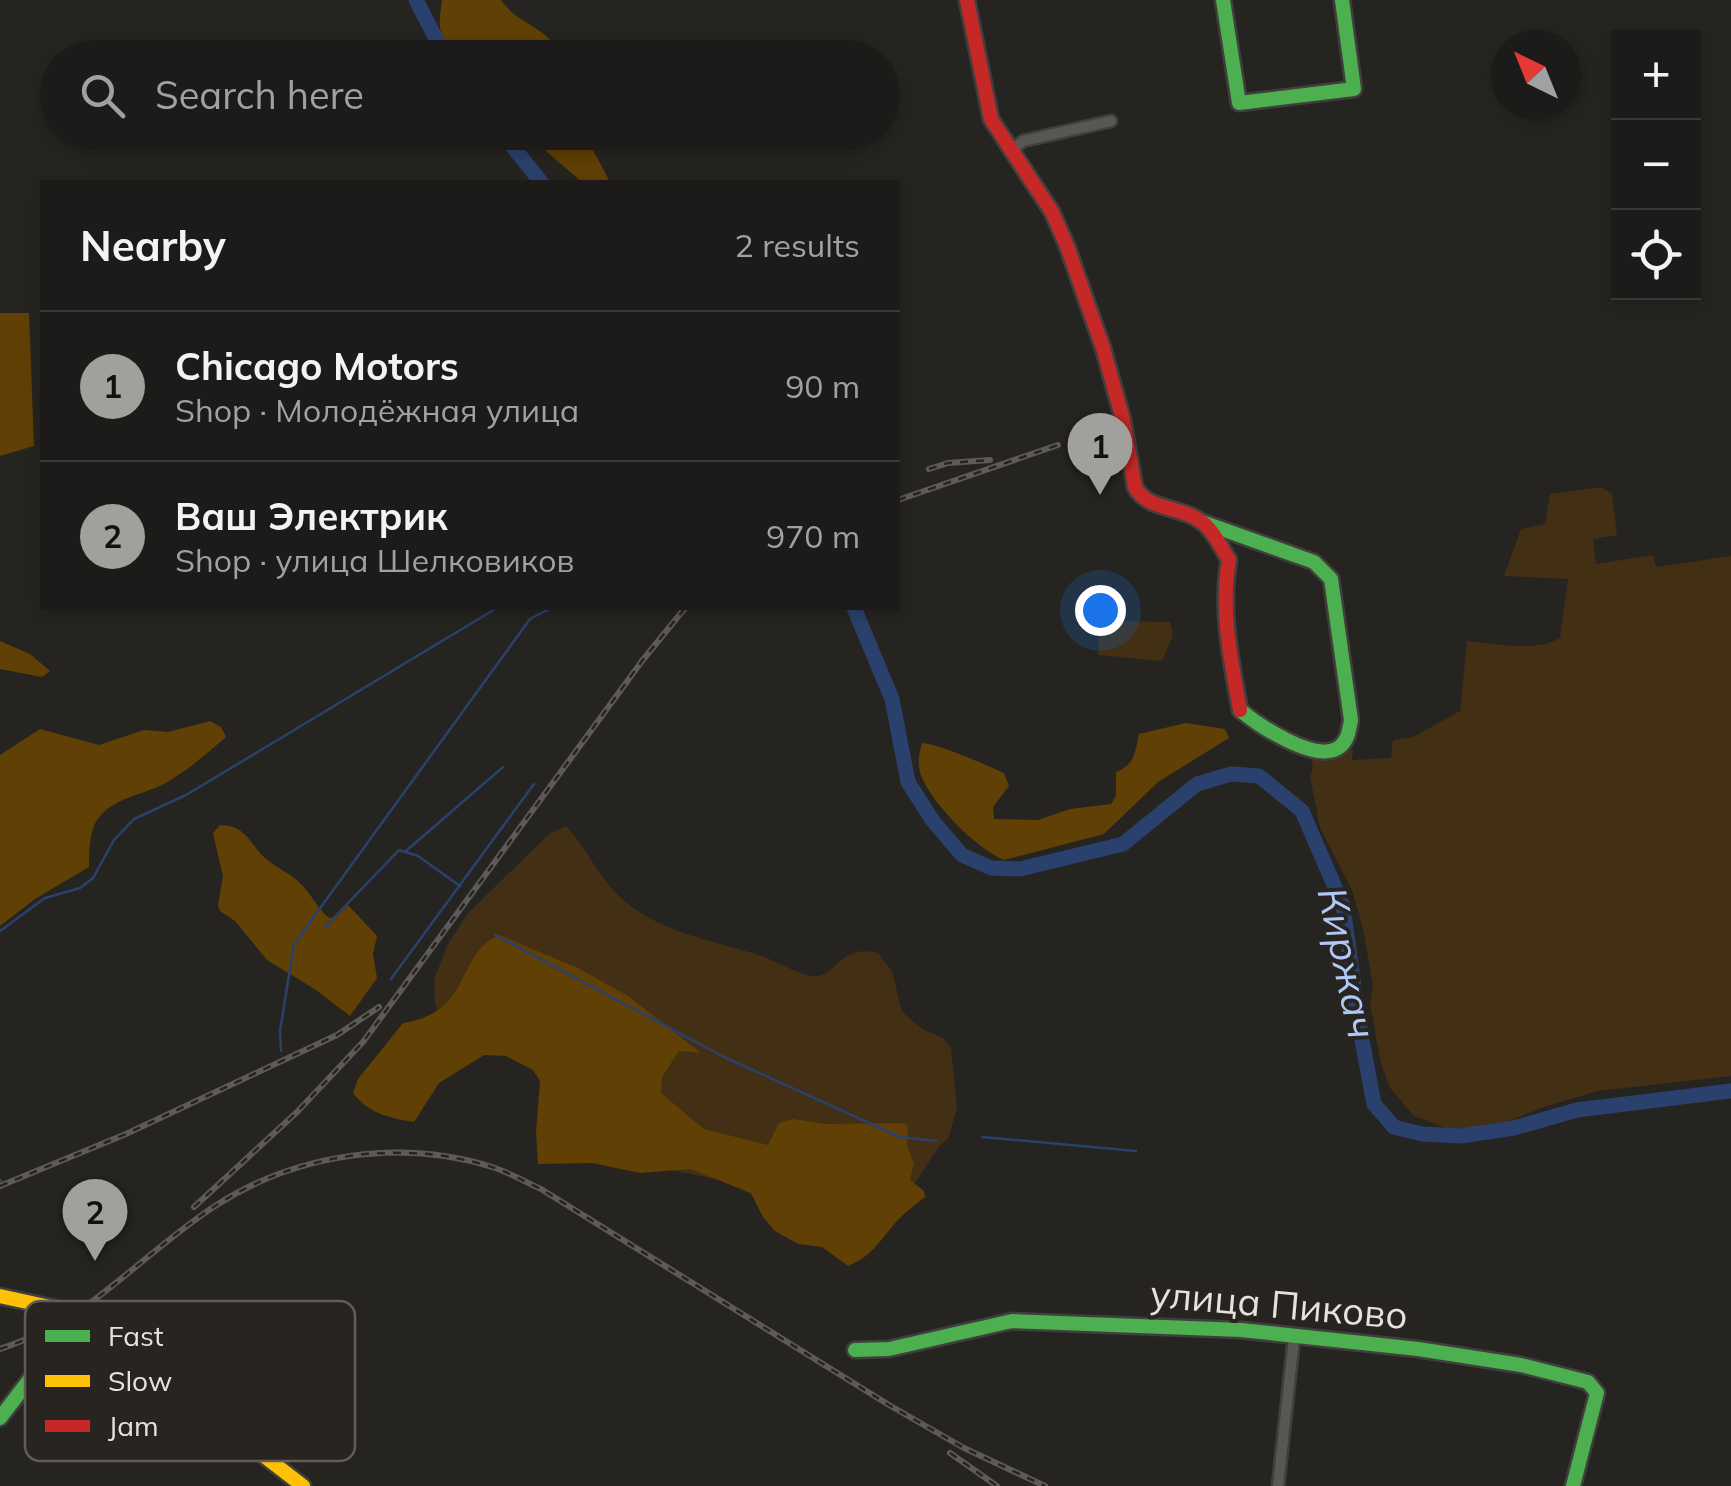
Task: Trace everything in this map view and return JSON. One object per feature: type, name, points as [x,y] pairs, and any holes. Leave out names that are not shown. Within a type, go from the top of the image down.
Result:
[{"type":"street","points":[[967,0],[991,120],[1052,212],[1067,246],[1123,420],[1140,498],[1183,510],[1205,522],[1314,562],[1326,571],[1331,580],[1350,734],[1343,746],[1328,752],[1311,752],[1240,712],[1226,630],[1225,582],[1229,560],[1205,522]]},
{"type":"street","points":[[1223,0],[1239,103],[1354,89],[1342,0]]},
{"type":"street","points":[[1012,150],[1022,141],[1111,122]]},
{"type":"street","points":[[0,1296],[25,1302]]},
{"type":"street","name":"улица Пиково","points":[[855,1350],[889,1349],[1012,1321],[1242,1330],[1418,1349],[1521,1365],[1588,1382],[1597,1393],[1573,1486]]},
{"type":"street","points":[[1278,1486],[1294,1338]]},
{"type":"street","points":[[0,1418],[25,1386]]},
{"type":"street","points":[[271,1461],[303,1486]]},
{"type":"shaded area","points":[[442,0],[501,0],[550,40],[446,40],[440,20]]},
{"type":"shaded area","points":[[593,150],[609,180],[580,180],[547,152]]},
{"type":"shaded area","points":[[0,313],[29,313],[34,446],[0,456]]},
{"type":"shaded area","points":[[1601,487],[1612,494],[1617,535],[1593,539],[1596,564],[1653,555],[1656,567],[1731,556],[1731,1076],[1598,1091],[1496,1126],[1449,1129],[1414,1116],[1390,1088],[1381,1064],[1363,929],[1352,890],[1320,828],[1310,777],[1311,756],[1353,750],[1352,760],[1391,758],[1393,740],[1413,737],[1460,711],[1467,641],[1527,646],[1560,638],[1568,579],[1504,576],[1521,529],[1545,524],[1550,494]]},
{"type":"shaded area","points":[[1118,621],[1170,622],[1173,636],[1162,661],[1098,655],[1099,637]]},
{"type":"shaded area","points":[[0,641],[30,654],[50,671],[42,677],[0,669]]},
{"type":"shaded area","points":[[210,721],[221,727],[226,737],[172,779],[107,809],[92,833],[89,867],[35,899],[0,926],[0,755],[40,729],[99,745],[144,730],[168,732]]},
{"type":"shaded area","points":[[1186,723],[1225,729],[1229,738],[1158,782],[1104,834],[1004,860],[981,846],[945,811],[926,786],[919,767],[922,743],[996,769],[1004,773],[1009,786],[993,807],[994,819],[1038,820],[1070,809],[1111,804],[1116,796],[1116,772],[1131,762],[1139,734]]},
{"type":"shaded area","points":[[220,825],[243,833],[263,856],[299,882],[329,918],[336,917],[348,905],[377,936],[373,954],[377,978],[350,1016],[267,960],[235,921],[220,911],[223,876],[213,833]]},
{"type":"shaded area","points":[[566,826],[617,894],[666,926],[759,955],[810,976],[826,973],[854,953],[878,953],[892,971],[902,1012],[924,1030],[943,1038],[951,1048],[957,1107],[949,1137],[917,1180],[844,1250],[730,1182],[671,1170],[561,1082],[448,1025],[435,1005],[434,980],[447,946],[467,914],[549,834]]},
{"type":"shaded area","points":[[499,935],[578,968],[628,996],[701,1053],[679,1051],[662,1077],[661,1093],[704,1129],[768,1145],[779,1123],[793,1119],[826,1124],[904,1123],[914,1163],[910,1180],[924,1191],[925,1197],[869,1253],[848,1266],[822,1247],[798,1244],[775,1231],[751,1193],[690,1169],[640,1173],[592,1163],[538,1164],[540,1081],[533,1070],[506,1056],[484,1055],[439,1083],[414,1122],[388,1117],[366,1106],[353,1093],[358,1079],[403,1023],[426,1017],[453,996],[475,956]]},
{"type":"waterway","name":"Киржач","points":[[416,0],[437,40]]},
{"type":"waterway","name":"Киржач","points":[[515,150],[539,180]]},
{"type":"waterway","points":[[0,931],[45,898],[80,888],[93,878],[114,840],[134,819],[186,795],[494,610]]},
{"type":"waterway","points":[[281,1051],[280,1031],[294,944],[530,619],[547,610]]},
{"type":"waterway","name":"Киржач","points":[[855,610],[892,699],[908,782],[933,821],[962,855],[991,868],[1020,869],[1123,844],[1197,784],[1231,774],[1259,776],[1302,811],[1343,906],[1374,1104],[1394,1127],[1422,1134],[1461,1136],[1514,1128],[1577,1110],[1731,1091]]},
{"type":"waterway","points":[[406,851],[503,767]]},
{"type":"waterway","points":[[391,979],[534,784]]},
{"type":"waterway","points":[[325,927],[399,850],[418,856],[460,886]]},
{"type":"waterway","points":[[495,935],[722,1056],[900,1137],[936,1141]]},
{"type":"waterway","points":[[982,1137],[1136,1151]]},
{"type":"railway","points":[[900,499],[1058,445]]},
{"type":"railway","points":[[929,469],[948,463],[990,460]]},
{"type":"railway","points":[[194,1207],[297,1112],[363,1042],[683,610]]},
{"type":"railway","points":[[0,1186],[126,1134],[337,1035],[379,1007]]},
{"type":"railway","points":[[93,1301],[215,1206],[279,1174],[349,1156],[385,1153],[457,1158],[498,1169],[541,1189],[889,1405],[964,1448],[1045,1486]]},
{"type":"railway","points":[[0,1349],[25,1339]]},
{"type":"railway","points":[[950,1453],[997,1486]]},
{"type":"traffic: fast","points":[[1223,0],[1239,103],[1354,89],[1342,0]]},
{"type":"traffic: fast","points":[[1205,523],[1314,562],[1331,579],[1351,720],[1344,742],[1328,751],[1302,747],[1240,710]]},
{"type":"traffic: fast","points":[[855,1350],[889,1349],[1012,1321],[1241,1330],[1418,1349],[1521,1365],[1588,1382],[1597,1393],[1573,1486]]},
{"type":"traffic: fast","points":[[0,1418],[25,1386]]},
{"type":"traffic: slow","points":[[0,1296],[25,1302]]},
{"type":"traffic: slow","points":[[271,1461],[303,1486]]},
{"type":"traffic: jam","points":[[967,0],[991,119],[1052,212],[1067,246],[1103,348],[1123,420],[1135,487],[1147,500],[1204,523],[1229,560],[1226,617],[1240,710]]},
{"type":"place","name":"Chicago Motors","points":[[1100,495]]},
{"type":"place","name":"Ваш Электрик","points":[[95,1261]]}]
